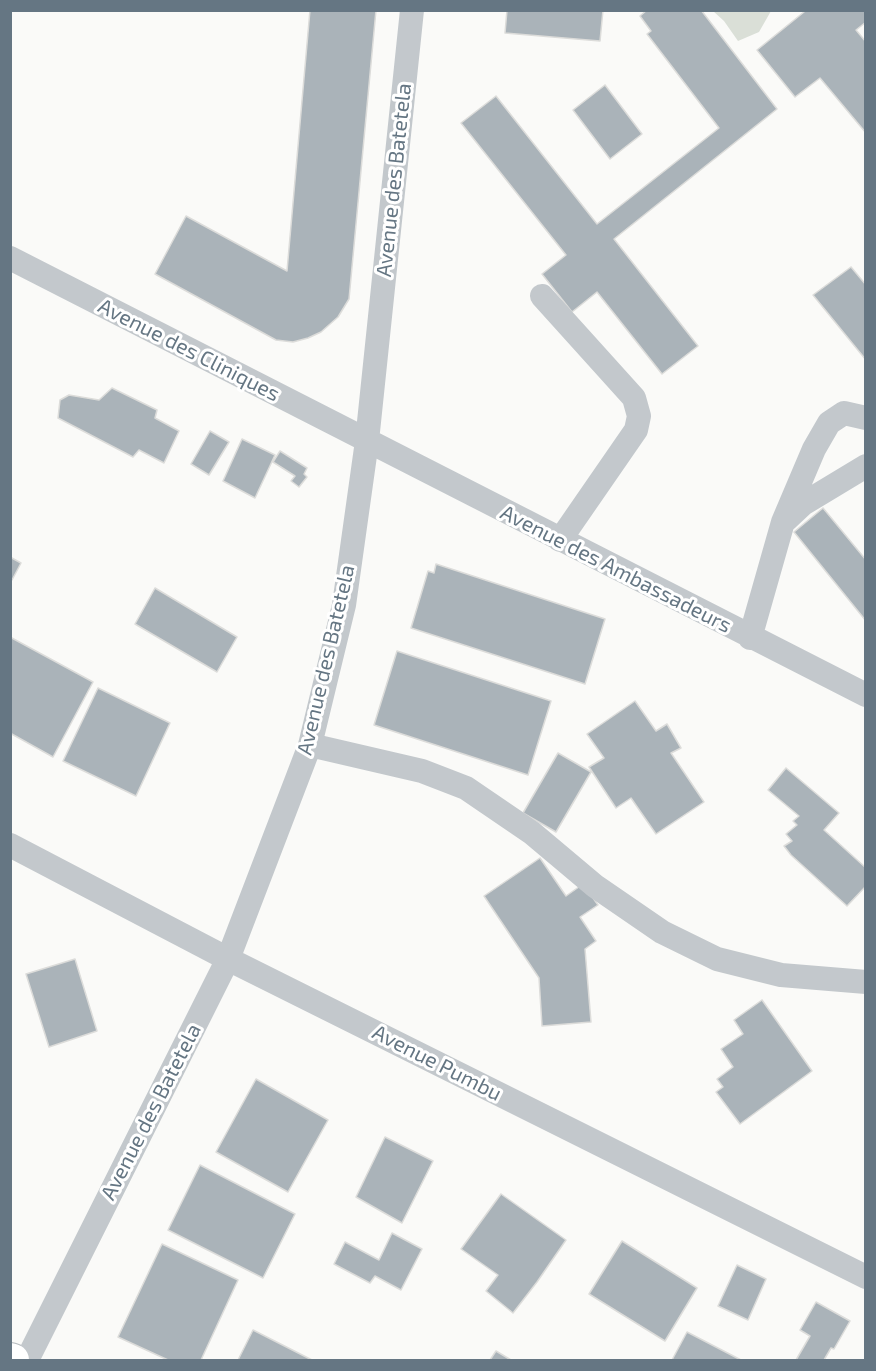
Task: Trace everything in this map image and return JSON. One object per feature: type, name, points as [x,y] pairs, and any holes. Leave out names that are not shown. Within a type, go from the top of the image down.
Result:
[{"type":"street","name":"Avenue des Batetela","points":[[27,1360],[228,958],[310,744],[344,605],[367,441],[412,10]]},
{"type":"street","name":"Avenue des Cliniques","points":[[10,258],[367,441]]},
{"type":"street","points":[[542,296],[634,398],[639,416],[636,430],[560,540]]},
{"type":"street","points":[[750,638],[783,522],[814,449],[830,423],[844,413],[866,418]]},
{"type":"street","name":"Avenue des Ambassadeurs","points":[[367,441],[750,638],[866,695]]},
{"type":"street","points":[[783,522],[803,504],[866,466]]},
{"type":"street","points":[[310,744],[422,771],[466,788],[532,833],[595,886],[662,933],[717,959],[781,975],[866,982]]},
{"type":"street","name":"Avenue Pumbu","points":[[10,845],[228,958],[866,1277]]},
{"type":"shaded area","points":[[713,11],[771,11],[759,32],[738,41],[724,21]]},
{"type":"building","points":[[310,10],[376,10],[349,299],[338,317],[321,332],[293,342],[276,340],[155,274],[186,216],[287,271]]},
{"type":"building","points":[[507,10],[603,10],[600,41],[505,33]]},
{"type":"building","points":[[647,10],[701,10],[777,109],[614,239],[698,346],[662,374],[597,292],[572,312],[542,274],[566,255],[461,123],[496,96],[597,224],[719,128],[647,34],[651,31],[640,16]]},
{"type":"building","points":[[803,10],[866,10],[866,22],[856,30],[866,42],[866,133],[820,78],[795,97],[757,50],[804,12]]},
{"type":"building","points":[[605,85],[642,134],[610,159],[573,110]]},
{"type":"building","points":[[851,267],[866,285],[866,360],[813,295]]},
{"type":"building","points":[[112,388],[157,410],[155,418],[179,431],[164,463],[139,450],[133,457],[58,418],[60,400],[69,395],[99,400]]},
{"type":"building","points":[[210,431],[229,442],[209,475],[191,464]]},
{"type":"building","points":[[242,439],[275,455],[255,498],[223,481]]},
{"type":"building","points":[[280,451],[307,468],[304,474],[307,477],[299,487],[291,481],[295,476],[273,462]]},
{"type":"building","points":[[823,508],[866,560],[866,621],[794,532]]},
{"type":"building","points":[[10,557],[21,563],[12,580],[10,579]]},
{"type":"building","points":[[436,564],[605,619],[585,684],[411,628],[428,571],[434,573]]},
{"type":"building","points":[[155,588],[237,637],[217,672],[135,624]]},
{"type":"building","points":[[10,637],[93,682],[53,757],[10,733]]},
{"type":"building","points":[[397,651],[551,701],[528,775],[374,725]]},
{"type":"building","points":[[98,688],[170,723],[136,796],[63,761]]},
{"type":"building","points":[[635,701],[656,731],[667,724],[681,748],[671,753],[704,802],[656,834],[631,798],[616,808],[589,767],[604,758],[587,734]]},
{"type":"building","points":[[558,753],[591,772],[556,832],[523,813]]},
{"type":"building","points":[[786,768],[839,813],[824,830],[866,868],[866,886],[847,906],[784,846],[792,841],[786,834],[797,825],[793,821],[799,816],[768,790]]},
{"type":"building","points":[[540,858],[566,896],[583,884],[598,905],[580,917],[596,941],[585,949],[591,1022],[542,1026],[539,978],[484,896]]},
{"type":"building","points":[[75,959],[97,1031],[49,1047],[26,974]]},
{"type":"building","points":[[762,1000],[812,1071],[740,1124],[716,1092],[723,1087],[717,1079],[733,1067],[721,1049],[743,1034],[734,1020]]},
{"type":"building","points":[[256,1079],[328,1120],[288,1192],[216,1152]]},
{"type":"building","points":[[385,1137],[433,1161],[402,1223],[356,1197]]},
{"type":"building","points":[[200,1165],[295,1214],[263,1278],[168,1230]]},
{"type":"building","points":[[501,1194],[566,1240],[513,1313],[486,1291],[498,1275],[461,1249]]},
{"type":"building","points":[[392,1233],[422,1249],[401,1290],[375,1276],[370,1283],[334,1264],[345,1242],[379,1260]]},
{"type":"building","points":[[622,1241],[697,1288],[665,1341],[589,1294]]},
{"type":"building","points":[[162,1244],[238,1280],[201,1360],[168,1360],[118,1337]]},
{"type":"building","points":[[737,1265],[766,1279],[748,1320],[718,1306]]},
{"type":"building","points":[[816,1302],[850,1321],[834,1349],[831,1348],[824,1360],[796,1360],[810,1336],[800,1330]]},
{"type":"building","points":[[253,1330],[312,1360],[238,1360]]},
{"type":"building","points":[[687,1332],[741,1360],[672,1360]]},
{"type":"building","points":[[496,1351],[511,1360],[490,1360]]}]
